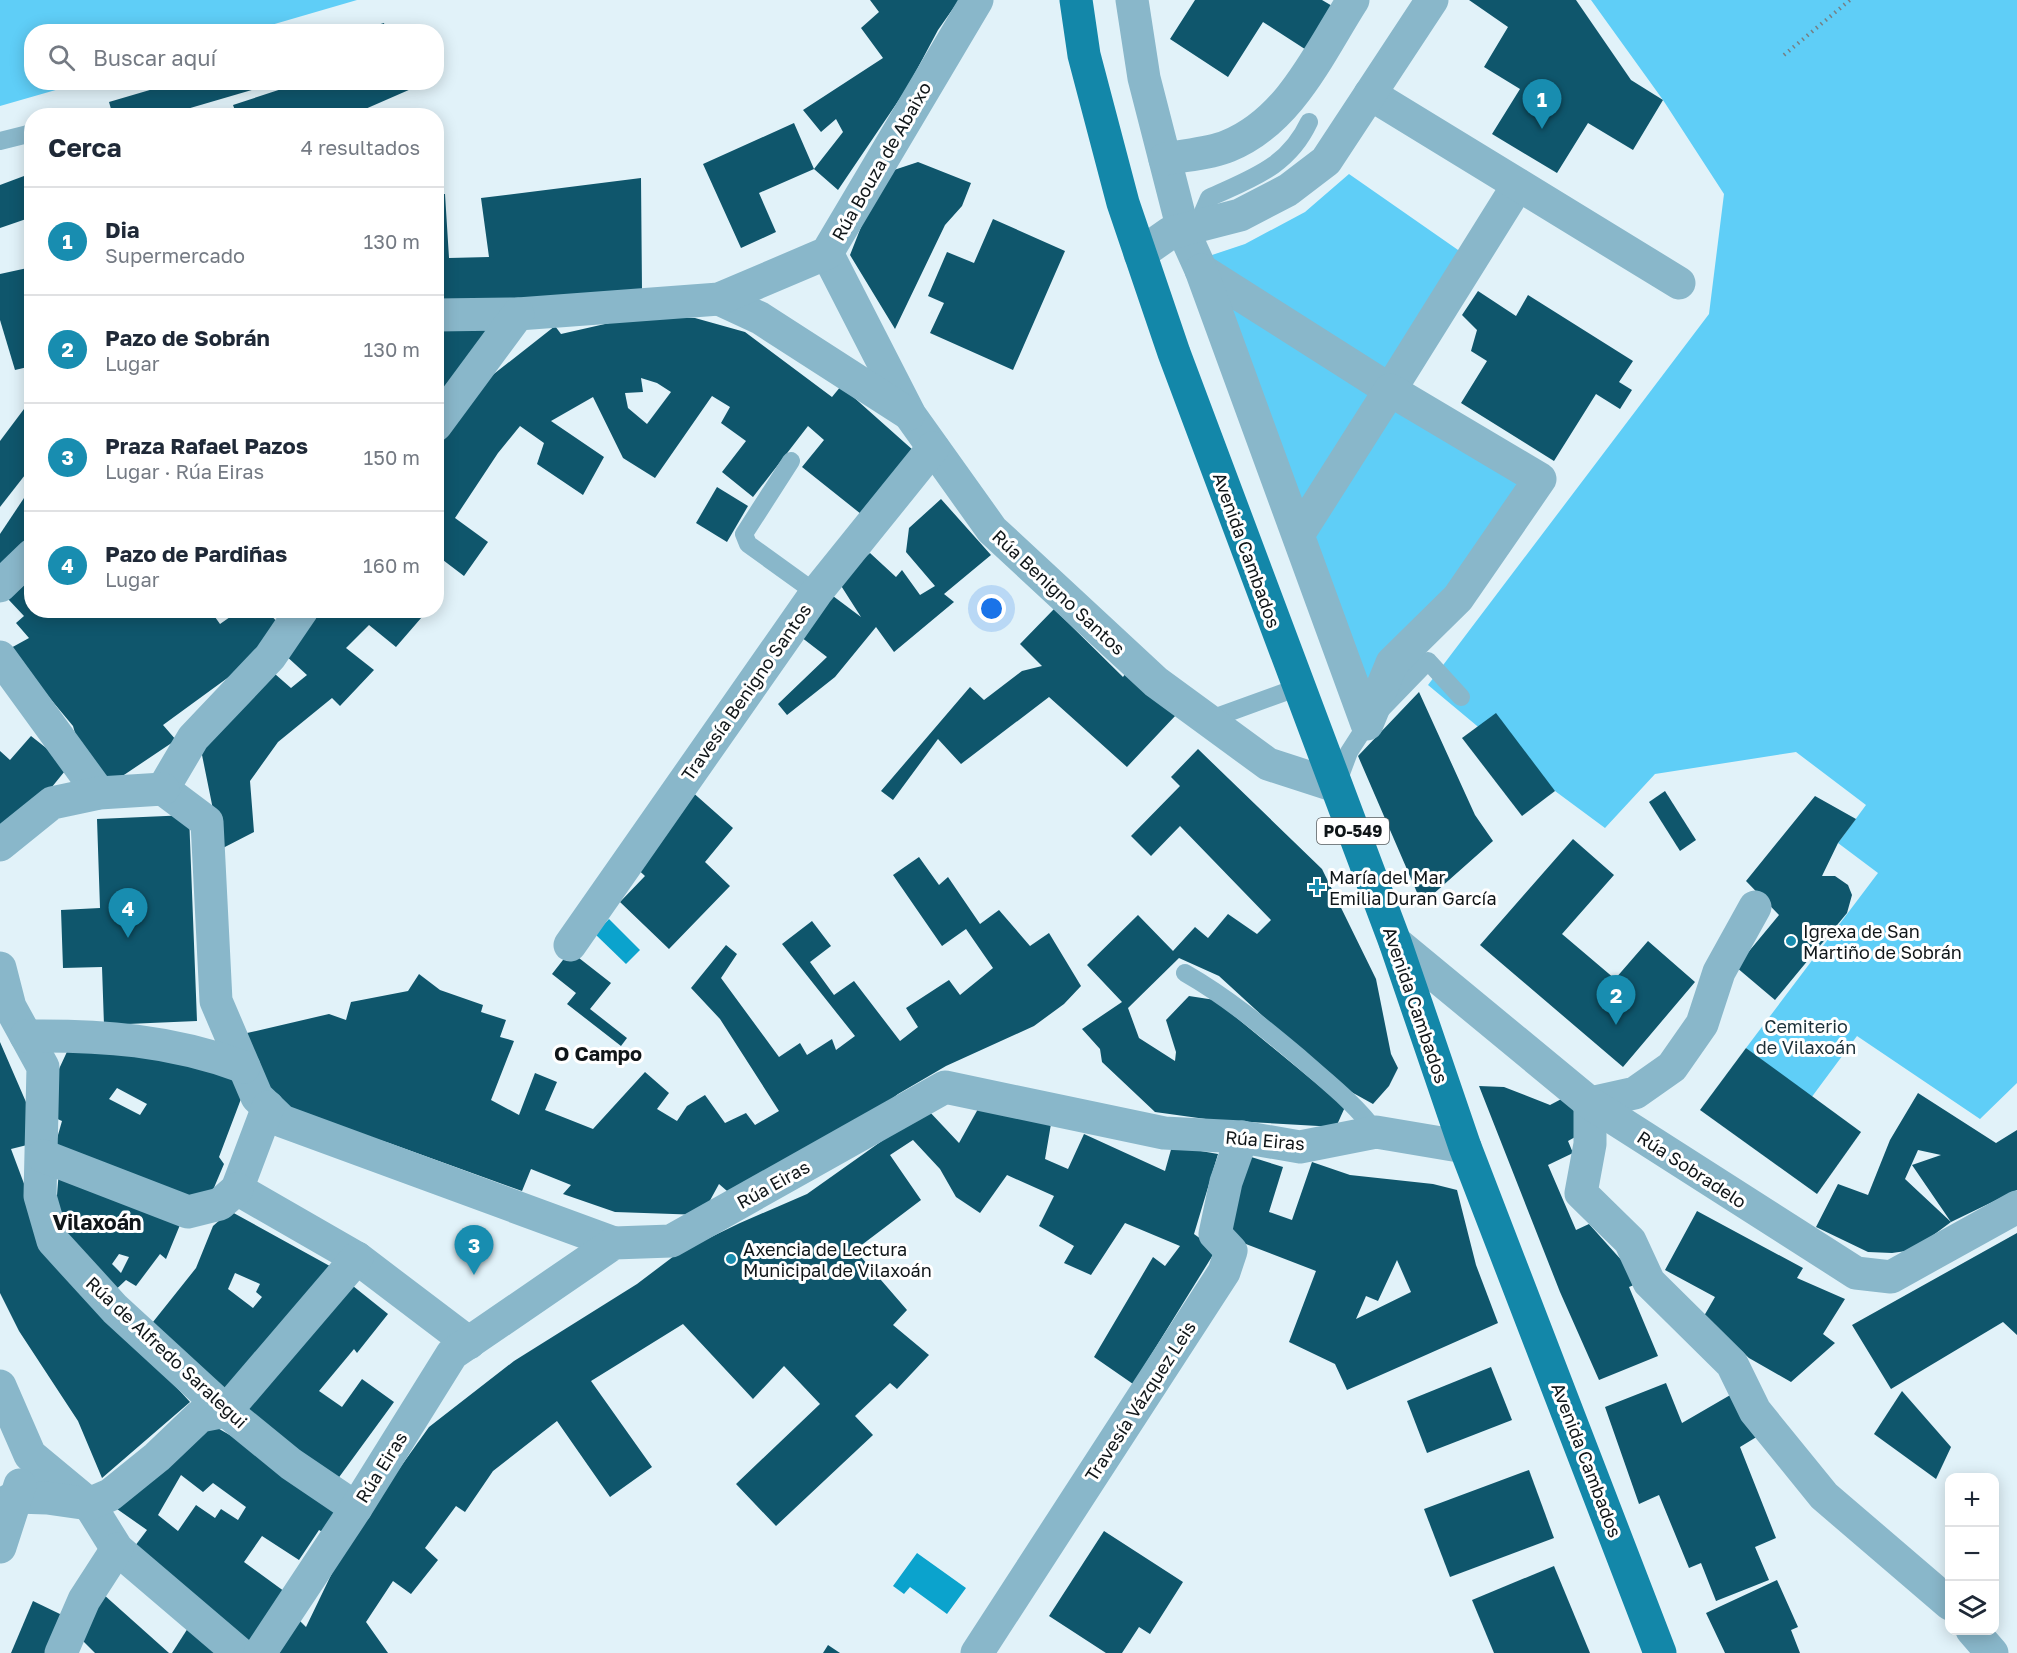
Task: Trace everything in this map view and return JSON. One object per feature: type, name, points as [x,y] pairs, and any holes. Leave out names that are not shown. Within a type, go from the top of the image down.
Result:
[{"type":"main road","name":"Avenida Cambados","points":[[1076,0],[1084,56],[1123,203],[1173,353],[1395,942],[1465,1147],[1660,1653]]},
{"type":"street","name":"Rúa Bouza de Abaixo","points":[[444,315],[518,314],[719,299],[827,253],[977,0]]},
{"type":"street","points":[[1132,0],[1144,78],[1165,159],[1190,228],[1201,270],[1367,724]]},
{"type":"street","points":[[1165,159],[1228,146],[1271,120],[1294,92],[1353,0]]},
{"type":"street","points":[[1140,254],[1170,233],[1240,215],[1288,189],[1326,161],[1432,0]]},
{"type":"street","points":[[1370,94],[1679,283]]},
{"type":"street","points":[[1298,535],[1518,185]]},
{"type":"street","name":"Rúa Benigno Santos","points":[[827,253],[910,415],[992,530],[1156,682],[1268,764],[1336,786]]},
{"type":"street","points":[[1201,270],[1390,390],[1540,479],[1458,598],[1392,663],[1367,724]]},
{"type":"street","points":[[719,299],[770,324],[910,415]]},
{"type":"street","points":[[444,414],[518,314]]},
{"type":"street","name":"Travesía Benigno Santos","points":[[570,945],[816,593],[933,448]]},
{"type":"street","points":[[163,789],[194,738],[270,657],[297,618]]},
{"type":"street","points":[[0,657],[99,793]]},
{"type":"street","points":[[0,845],[52,803],[99,793],[163,789],[207,822],[216,1001],[257,1097],[282,1121],[614,1243]]},
{"type":"street","points":[[1755,907],[1719,972],[1702,1024],[1672,1067],[1635,1092],[1590,1103],[1590,1143],[1581,1193],[1630,1241],[1649,1282],[1732,1364],[1755,1411],[1824,1496],[1945,1600]]},
{"type":"street","name":"Rúa Sobradelo","points":[[1395,942],[1590,1103],[1856,1273],[1891,1277],[2017,1208]]},
{"type":"street","name":"Rúa de Alfredo Saralegui","points":[[2,980],[10,1007],[42,1067],[43,1156],[40,1196],[53,1241],[115,1309],[226,1411],[291,1464],[356,1508]]},
{"type":"street","points":[[26,1036],[97,1035],[201,1051],[244,1067]]},
{"type":"street","name":"Rúa Eiras","points":[[260,1653],[356,1508],[452,1354],[614,1243],[671,1241],[945,1087],[1164,1133],[1242,1137],[1300,1147],[1376,1132],[1465,1147]]},
{"type":"street","points":[[43,1156],[188,1212],[220,1204],[237,1189],[268,1107]]},
{"type":"street","name":"Travesía Vázquez Leis","points":[[977,1653],[1224,1272],[1231,1251],[1215,1234],[1226,1182],[1242,1137]]},
{"type":"street","points":[[237,1189],[357,1258],[469,1342]]},
{"type":"street","points":[[8,1501],[47,1498],[89,1504],[110,1495],[200,1416],[226,1411],[357,1258]]},
{"type":"street","points":[[0,1386],[30,1455],[89,1504],[117,1549],[239,1653]]},
{"type":"street","points":[[0,1547],[8,1501],[30,1455]]},
{"type":"street","points":[[61,1653],[84,1600],[117,1549]]},
{"type":"street","points":[[1976,1635],[1992,1653]]},
{"type":"lane","points":[[1190,228],[1209,198],[1272,169],[1300,141],[1309,122]]},
{"type":"lane","points":[[0,141],[24,135]]},
{"type":"lane","points":[[791,461],[744,534],[748,544],[816,593]]},
{"type":"lane","points":[[1336,786],[1349,752],[1367,724],[1428,661],[1461,697]]},
{"type":"lane","points":[[1208,720],[1299,687]]},
{"type":"lane","points":[[1185,973],[1223,995],[1248,1014],[1360,1110],[1376,1132]]},
{"type":"path","points":[[1784,55],[1850,0]]},
{"type":"green space","points":[[0,0],[357,0],[275,24],[24,24],[24,90],[56,90],[0,106]]},
{"type":"green space","name":"Cemiterio de Vilaxoán","points":[[1591,0],[2017,0],[2017,1083],[1980,1119],[1857,1036],[1811,1098],[1746,1048],[1878,873],[1838,843],[1866,805],[1796,752],[1655,774],[1605,828],[1555,791],[1428,685],[1709,314],[1724,194],[1663,100]]},
{"type":"green space","points":[[1349,174],[1471,259],[1390,390],[1540,479],[1367,724],[1197,260],[1245,244],[1305,212]]},
{"type":"shaded area","points":[[609,919],[640,950],[626,964],[595,934]]},
{"type":"shaded area","points":[[917,1553],[966,1588],[947,1614],[910,1587],[904,1594],[893,1586]]},
{"type":"building","points":[[870,0],[959,0],[938,30],[907,88],[838,190],[814,169],[843,132],[836,119],[821,132],[803,110],[883,58],[861,28],[879,12]]},
{"type":"building","points":[[1195,0],[1322,0],[1339,10],[1311,53],[1263,22],[1228,77],[1170,39]]},
{"type":"building","points":[[1469,0],[1576,0],[1631,80],[1663,100],[1633,150],[1588,123],[1557,173],[1492,134],[1520,89],[1484,67],[1508,27]]},
{"type":"building","points":[[150,90],[252,90],[190,108],[111,108],[109,102]]},
{"type":"building","points":[[279,90],[409,90],[368,108],[234,108],[233,105]]},
{"type":"building","points":[[794,123],[814,169],[759,193],[776,232],[741,248],[703,164]]},
{"type":"building","points":[[918,162],[971,183],[962,206],[945,225],[895,329],[850,255],[882,174]]},
{"type":"building","points":[[24,176],[24,220],[0,228],[0,185]]},
{"type":"building","points":[[641,178],[642,291],[495,305],[444,300],[444,194],[449,258],[489,257],[481,198]]},
{"type":"building","points":[[993,219],[1065,251],[1013,370],[930,333],[944,303],[928,296],[947,252],[974,263]]},
{"type":"building","points":[[24,269],[24,368],[15,370],[0,320],[0,274]]},
{"type":"building","points":[[1478,291],[1516,316],[1528,295],[1633,361],[1619,382],[1632,390],[1620,409],[1596,394],[1554,461],[1461,403],[1487,361],[1471,351],[1477,330],[1462,315]]},
{"type":"building","points":[[640,316],[695,318],[745,332],[832,397],[841,386],[914,451],[861,514],[802,467],[824,440],[808,426],[753,497],[722,472],[746,441],[721,423],[730,407],[712,396],[655,478],[623,458],[593,397],[551,421],[604,457],[583,495],[537,464],[544,443],[520,426],[498,453],[455,518],[488,542],[464,576],[444,561],[444,437],[490,377],[555,326],[561,334]],"holes":[[[641,378],[657,383],[671,392],[647,424],[628,408],[625,393],[643,392]]]},
{"type":"building","points":[[448,327],[494,331],[444,395],[444,329]]},
{"type":"building","points":[[24,409],[24,476],[0,507],[0,441]]},
{"type":"building","points":[[717,487],[748,506],[727,542],[696,523]]},
{"type":"building","points":[[24,498],[24,543],[18,557],[0,569],[0,534]]},
{"type":"building","points":[[941,499],[991,555],[944,594],[954,602],[894,652],[876,627],[835,677],[787,715],[778,704],[827,657],[801,637],[829,593],[861,617],[838,581],[870,553],[896,577],[902,570],[920,595],[935,586],[906,552],[909,528]]},
{"type":"building","points":[[24,585],[24,616],[8,599]]},
{"type":"building","points":[[1054,609],[1123,677],[1128,670],[1176,715],[1127,767],[1049,697],[961,764],[938,739],[893,800],[881,791],[970,687],[984,700],[1022,671],[1042,666],[1020,644]]},
{"type":"building","points":[[24,616],[24,618],[216,618],[220,624],[229,618],[273,618],[280,625],[237,671],[163,725],[176,740],[112,783],[80,750],[73,726],[9,649],[29,638],[16,623]]},
{"type":"building","points":[[308,618],[421,618],[396,647],[369,625],[346,648],[374,670],[340,706],[332,698],[278,742],[250,781],[254,832],[221,849],[201,750],[275,674],[291,688],[307,675],[284,654]]},
{"type":"building","points":[[1419,692],[1475,815],[1493,841],[1422,904],[1358,756]]},
{"type":"building","points":[[1496,713],[1555,791],[1522,816],[1462,738]]},
{"type":"building","points":[[31,736],[69,766],[38,804],[0,836],[0,751],[10,760]]},
{"type":"building","points":[[1198,749],[1322,869],[1376,979],[1391,1054],[1398,1068],[1389,1086],[1373,1104],[1337,1084],[1219,976],[1179,958],[1128,1008],[1139,1038],[1175,1061],[1176,1052],[1166,1020],[1189,996],[1215,1000],[1345,1107],[1336,1127],[1213,1120],[1155,1112],[1102,1062],[1100,1049],[1082,1029],[1122,1002],[1087,965],[1138,915],[1173,951],[1195,927],[1208,938],[1228,914],[1257,934],[1271,920],[1180,826],[1151,856],[1131,836],[1180,786],[1171,777]]},
{"type":"building","points":[[690,790],[733,828],[705,862],[730,886],[669,949],[620,902],[645,876],[632,864]]},
{"type":"building","points":[[1665,791],[1696,840],[1680,851],[1649,802]]},
{"type":"building","points":[[1815,796],[1856,819],[1838,843],[1822,876],[1835,876],[1848,885],[1852,895],[1847,913],[1775,1000],[1736,967],[1779,915],[1746,881]]},
{"type":"building","points":[[189,815],[197,1021],[104,1025],[102,967],[63,968],[61,910],[100,908],[97,819]]},
{"type":"building","points":[[1573,839],[1614,875],[1562,934],[1615,979],[1648,941],[1695,982],[1623,1067],[1480,945]]},
{"type":"building","points":[[919,857],[939,885],[948,877],[980,924],[999,910],[1030,946],[1049,933],[1081,986],[1064,1004],[1034,1026],[946,1066],[734,1197],[719,1184],[702,1215],[615,1212],[563,1194],[571,1185],[531,1169],[522,1191],[389,1143],[291,1112],[266,1089],[247,1033],[329,1014],[346,1020],[351,1002],[408,991],[419,974],[440,990],[483,1005],[481,1012],[506,1020],[500,1037],[514,1041],[491,1100],[519,1115],[535,1073],[557,1082],[545,1110],[593,1129],[645,1072],[669,1093],[657,1109],[677,1121],[687,1106],[705,1095],[725,1123],[746,1113],[755,1125],[779,1111],[720,1019],[691,988],[726,945],[737,954],[721,978],[779,1057],[800,1043],[807,1055],[832,1039],[836,1050],[855,1036],[782,944],[812,921],[831,946],[810,962],[834,995],[854,981],[900,1041],[918,1027],[906,1008],[949,980],[960,995],[993,968],[966,929],[942,946],[893,875]]},
{"type":"building","points":[[570,951],[611,983],[590,1009],[627,1038],[621,1046],[567,1004],[576,993],[552,974]]},
{"type":"building","points":[[72,1041],[223,1069],[244,1091],[219,1157],[224,1164],[213,1190],[205,1201],[54,1149],[62,1121],[53,1117],[59,1069]],"holes":[[[117,1088],[147,1104],[140,1115],[109,1099]]]},
{"type":"building","points":[[0,1042],[29,1109],[31,1144],[11,1149],[35,1213],[155,1364],[190,1402],[102,1478],[78,1421],[19,1331],[0,1293]]},
{"type":"building","points":[[1746,1048],[1861,1132],[1817,1194],[1700,1110]]},
{"type":"building","points":[[1479,1086],[1504,1087],[1550,1105],[1569,1095],[1584,1132],[1568,1141],[1573,1153],[1548,1165],[1576,1230],[1589,1224],[1641,1282],[1629,1287],[1658,1356],[1599,1380],[1560,1292]]},
{"type":"building","points":[[1918,1093],[1996,1143],[2017,1130],[2017,1190],[1951,1222],[1913,1250],[1892,1253],[1868,1252],[1816,1227],[1838,1184],[1868,1195],[1890,1140]],"holes":[[[1918,1150],[1941,1155],[1912,1165],[1951,1222],[1905,1179]]]},
{"type":"building","points":[[927,1109],[959,1143],[978,1109],[1051,1124],[1045,1159],[1068,1169],[1084,1134],[1165,1171],[1172,1146],[1218,1154],[1194,1234],[1216,1250],[1133,1384],[1094,1357],[1153,1257],[1165,1266],[1180,1246],[1125,1223],[1091,1275],[1064,1263],[1074,1246],[1039,1226],[1054,1196],[1007,1175],[980,1213],[956,1197],[940,1169],[913,1140],[890,1155],[921,1200],[855,1250],[907,1310],[893,1325],[929,1355],[897,1389],[890,1383],[855,1416],[873,1435],[776,1526],[736,1484],[820,1404],[784,1366],[753,1399],[683,1324],[591,1381],[652,1467],[610,1497],[557,1421],[493,1471],[465,1512],[456,1506],[425,1548],[438,1560],[411,1594],[393,1581],[366,1622],[388,1653],[276,1653],[297,1618],[306,1627],[347,1542],[429,1427],[514,1361],[637,1284],[678,1253],[807,1194]]},
{"type":"building","points":[[1248,1156],[1283,1167],[1269,1212],[1292,1220],[1312,1162],[1350,1175],[1433,1184],[1457,1190],[1476,1265],[1498,1323],[1347,1390],[1335,1364],[1289,1342],[1316,1271],[1225,1236]],"holes":[[[1397,1260],[1411,1292],[1356,1319],[1366,1296],[1378,1301]]]},
{"type":"building","points":[[59,1170],[182,1220],[166,1259],[160,1254],[136,1286],[126,1280],[110,1295],[55,1221]],"holes":[[[119,1254],[129,1257],[121,1273],[112,1264]]]},
{"type":"building","points":[[230,1211],[337,1270],[227,1392],[149,1327],[196,1268],[213,1226]],"holes":[[[235,1273],[260,1284],[256,1292],[262,1297],[253,1308],[228,1289]]]},
{"type":"building","points":[[1697,1211],[1803,1268],[1797,1278],[1845,1299],[1823,1334],[1835,1343],[1791,1382],[1749,1358],[1704,1316],[1715,1297],[1665,1270]]},
{"type":"building","points":[[2017,1233],[2017,1335],[2003,1322],[1891,1389],[1852,1325]]},
{"type":"building","points":[[353,1286],[388,1314],[357,1353],[354,1349],[319,1391],[342,1407],[362,1379],[394,1402],[337,1480],[246,1411]]},
{"type":"building","points":[[1491,1367],[1512,1420],[1427,1453],[1407,1401]]},
{"type":"building","points":[[1666,1383],[1682,1423],[1732,1394],[1763,1433],[1740,1447],[1776,1538],[1755,1547],[1769,1580],[1716,1601],[1701,1563],[1689,1568],[1659,1495],[1639,1504],[1605,1407]]},
{"type":"building","points":[[1902,1391],[1951,1447],[1936,1479],[1874,1434]]},
{"type":"building","points":[[207,1422],[242,1442],[343,1512],[328,1535],[319,1530],[299,1560],[262,1536],[244,1562],[292,1597],[255,1649],[135,1546],[147,1530],[117,1509]],"holes":[[[181,1475],[203,1492],[213,1483],[246,1507],[238,1520],[221,1509],[215,1518],[196,1505],[178,1531],[158,1515]]]},
{"type":"building","points":[[1529,1470],[1554,1538],[1450,1577],[1424,1509]]},
{"type":"building","points":[[1104,1531],[1183,1582],[1150,1634],[1139,1627],[1122,1653],[1106,1653],[1049,1616]]},
{"type":"building","points":[[1554,1566],[1590,1653],[1494,1653],[1472,1600]]},
{"type":"building","points":[[1777,1580],[1798,1627],[1791,1630],[1800,1653],[1725,1653],[1706,1613]]},
{"type":"building","points":[[103,1594],[169,1653],[95,1653],[78,1636]]},
{"type":"building","points":[[33,1601],[62,1615],[48,1653],[11,1653]]},
{"type":"building","points":[[188,1628],[221,1653],[172,1653]]},
{"type":"building","points":[[828,1645],[840,1653],[823,1653]]},
{"type":"place","name":"Dia","points":[[1542,129]]},
{"type":"place","name":"María del Mar Emilia Duran García","points":[[1317,887]]},
{"type":"place","name":"Pazo de Pardiñas","points":[[128,938]]},
{"type":"place","name":"Igrexa de San Martiño de Sobrán","points":[[1791,941]]},
{"type":"place","name":"Pazo de Sobrán","points":[[1616,1025]]},
{"type":"place","name":"Axencia de Lectura Municipal de Vilaxoán","points":[[731,1259]]},
{"type":"place","name":"Praza Rafael Pazos","points":[[474,1275]]},
{"type":"district","name":"O Campo","points":[[598,1053]]},
{"type":"district","name":"Vilaxoán","points":[[97,1222]]}]
